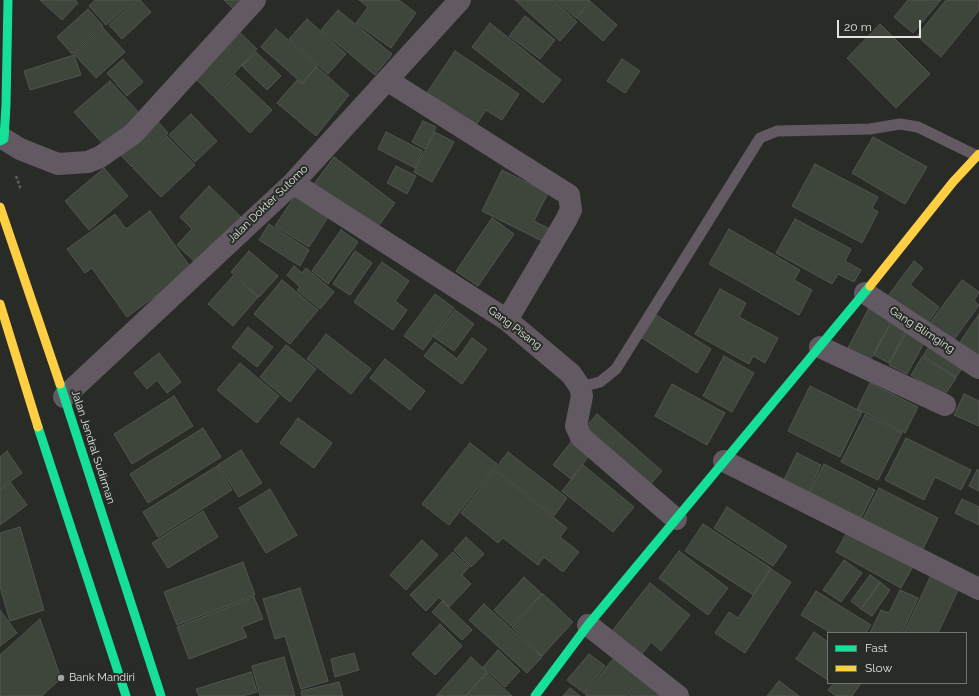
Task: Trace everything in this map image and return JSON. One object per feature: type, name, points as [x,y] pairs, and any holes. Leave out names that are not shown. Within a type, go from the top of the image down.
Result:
[{"type":"main road","points":[[2,140],[8,64],[8,0]]},
{"type":"main road","points":[[535,696],[588,625],[865,293],[953,182],[978,155]]},
{"type":"main road","name":"Jalan Jendral Sudirman","points":[[0,207],[32,297],[161,696]]},
{"type":"main road","points":[[0,304],[50,468],[126,696]]},
{"type":"street","points":[[2,140],[58,164],[88,162],[100,157],[133,134],[254,0]]},
{"type":"street","name":"Jalan Dokter Sutomo","points":[[64,397],[293,183],[460,0]]},
{"type":"street","points":[[386,80],[569,195],[571,210],[507,320]]},
{"type":"street","name":"Gang Pisang","points":[[293,183],[507,320],[571,374],[580,387]]},
{"type":"street","name":"Gang Blimging","points":[[865,293],[979,368]]},
{"type":"street","points":[[820,347],[945,405]]},
{"type":"street","points":[[580,387],[582,396],[576,426],[581,436],[676,519]]},
{"type":"street","points":[[724,461],[979,589]]},
{"type":"street","points":[[588,625],[678,696]]},
{"type":"lane","points":[[580,387],[600,382],[616,369],[760,138],[777,132],[870,129],[900,124],[918,127],[978,155]]},
{"type":"building","points":[[40,0],[75,0],[78,3],[62,20]]},
{"type":"building","points":[[95,0],[134,0],[106,25],[89,6]]},
{"type":"building","points":[[136,0],[140,0],[151,12],[122,39],[109,25]]},
{"type":"building","points":[[224,0],[246,0],[235,11]]},
{"type":"building","points":[[359,0],[399,0],[416,13],[391,48],[356,23],[368,7]]},
{"type":"building","points":[[515,0],[554,0],[577,22],[560,41]]},
{"type":"building","points":[[556,0],[589,0],[590,1],[576,18]]},
{"type":"building","points":[[908,0],[941,0],[913,33],[894,17]]},
{"type":"building","points":[[946,0],[979,0],[979,10],[941,57],[917,36]]},
{"type":"building","points":[[591,2],[617,25],[603,41],[577,18]]},
{"type":"building","points":[[88,9],[103,26],[72,54],[57,37]]},
{"type":"building","points":[[338,10],[392,54],[375,75],[321,30]]},
{"type":"building","points":[[525,16],[555,40],[540,59],[509,36]]},
{"type":"building","points":[[307,19],[346,54],[328,74],[289,39]]},
{"type":"building","points":[[490,23],[561,80],[543,103],[472,47]]},
{"type":"building","points":[[880,24],[930,74],[896,108],[847,58]]},
{"type":"building","points":[[103,28],[125,52],[96,78],[74,54]]},
{"type":"building","points":[[236,29],[257,49],[213,96],[192,75]]},
{"type":"building","points":[[276,29],[317,66],[302,83],[261,47]]},
{"type":"building","points":[[455,51],[519,94],[502,120],[486,110],[473,130],[424,97]]},
{"type":"building","points":[[256,52],[281,76],[267,90],[242,66]]},
{"type":"building","points":[[74,55],[81,75],[30,90],[24,71]]},
{"type":"building","points":[[123,59],[143,82],[127,96],[107,73]]},
{"type":"building","points":[[622,59],[640,71],[625,93],[607,81]]},
{"type":"building","points":[[317,67],[349,95],[316,136],[277,103],[297,80],[302,84]]},
{"type":"building","points":[[235,75],[272,110],[250,133],[214,97]]},
{"type":"building","points":[[110,81],[140,114],[105,146],[74,112]]},
{"type":"building","points":[[191,114],[217,141],[195,162],[169,135]]},
{"type":"building","points":[[155,118],[168,133],[132,167],[119,153]]},
{"type":"building","points":[[423,121],[436,127],[425,149],[412,142]]},
{"type":"building","points":[[386,132],[423,151],[415,168],[378,149]]},
{"type":"building","points":[[435,132],[454,142],[432,182],[414,172]]},
{"type":"building","points":[[167,136],[195,165],[161,197],[133,168]]},
{"type":"building","points":[[873,137],[927,167],[905,204],[852,173]]},
{"type":"building","points":[[334,157],[395,203],[375,231],[314,184]]},
{"type":"building","points":[[815,164],[878,197],[872,208],[878,212],[862,243],[792,206]]},
{"type":"building","points":[[396,166],[416,176],[407,194],[387,183]]},
{"type":"building","points":[[104,168],[128,196],[89,230],[65,201]]},
{"type":"building","points":[[502,170],[548,193],[534,221],[550,229],[544,242],[482,211]]},
{"type":"building","points":[[209,186],[243,219],[198,265],[177,245],[192,229],[180,217]]},
{"type":"building","points":[[295,196],[328,217],[309,247],[275,226]]},
{"type":"building","points":[[150,211],[192,269],[127,317],[92,268],[85,273],[67,249],[115,214],[126,229]]},
{"type":"building","points":[[492,218],[514,234],[478,286],[456,271]]},
{"type":"building","points":[[795,219],[851,249],[845,261],[861,270],[854,282],[838,274],[832,284],[776,253]]},
{"type":"building","points":[[269,224],[309,250],[300,266],[259,240]]},
{"type":"building","points":[[729,229],[800,270],[794,280],[812,290],[799,315],[709,264]]},
{"type":"building","points":[[341,230],[358,242],[328,284],[312,271]]},
{"type":"building","points":[[249,251],[278,276],[259,297],[231,272]]},
{"type":"building","points":[[355,251],[372,263],[350,295],[333,284]]},
{"type":"building","points":[[914,261],[923,268],[910,285],[939,307],[923,329],[885,300]]},
{"type":"building","points":[[382,262],[409,281],[395,301],[407,310],[393,330],[354,302]]},
{"type":"building","points":[[294,266],[302,273],[306,268],[334,292],[320,309],[297,290],[300,287],[287,275]]},
{"type":"building","points":[[233,276],[258,297],[233,326],[208,304]]},
{"type":"building","points":[[282,280],[318,310],[290,344],[254,314]]},
{"type":"building","points":[[962,280],[979,292],[974,301],[979,305],[951,344],[927,327]]},
{"type":"building","points":[[720,289],[746,303],[739,317],[778,338],[765,363],[753,356],[749,364],[695,334]]},
{"type":"building","points":[[435,294],[454,308],[423,350],[404,336]]},
{"type":"building","points":[[869,308],[892,321],[869,362],[847,350]]},
{"type":"building","points":[[455,310],[474,324],[454,351],[434,337]]},
{"type":"building","points":[[979,314],[979,359],[958,345]]},
{"type":"building","points":[[656,315],[711,349],[697,373],[642,338]]},
{"type":"building","points":[[892,320],[907,328],[889,363],[874,355]]},
{"type":"building","points":[[248,327],[273,347],[257,367],[232,347]]},
{"type":"building","points":[[909,327],[928,336],[907,374],[889,365]]},
{"type":"building","points":[[326,334],[371,369],[351,394],[307,359]]},
{"type":"building","points":[[472,338],[487,349],[462,384],[424,356],[435,342],[457,359]]},
{"type":"building","points":[[933,340],[967,361],[956,377],[923,356]]},
{"type":"building","points":[[286,345],[316,369],[290,402],[260,377]]},
{"type":"building","points":[[159,353],[181,382],[167,393],[157,380],[147,389],[134,373]]},
{"type":"building","points":[[724,356],[754,373],[732,412],[703,396]]},
{"type":"building","points":[[922,357],[956,378],[944,396],[911,375]]},
{"type":"building","points":[[385,359],[425,391],[410,410],[370,378]]},
{"type":"building","points":[[240,363],[279,396],[257,423],[217,390]]},
{"type":"building","points":[[870,383],[918,407],[905,433],[857,409]]},
{"type":"building","points":[[672,384],[725,413],[707,445],[655,416]]},
{"type":"building","points":[[810,386],[862,412],[840,457],[788,431]]},
{"type":"building","points":[[964,394],[979,401],[979,426],[954,415]]},
{"type":"building","points":[[174,396],[193,426],[132,464],[114,434]]},
{"type":"building","points":[[597,414],[662,471],[648,487],[583,430]]},
{"type":"building","points":[[865,415],[902,433],[878,480],[841,462]]},
{"type":"building","points":[[298,418],[332,443],[314,468],[280,443]]},
{"type":"building","points":[[203,428],[221,457],[148,503],[130,474]]},
{"type":"building","points":[[574,438],[592,452],[571,479],[553,465]]},
{"type":"building","points":[[906,438],[971,470],[961,490],[935,477],[924,500],[885,480]]},
{"type":"building","points":[[470,443],[497,464],[449,525],[422,504]]},
{"type":"building","points":[[241,450],[262,483],[239,497],[218,465]]},
{"type":"building","points":[[7,451],[22,473],[0,489],[0,457]]},
{"type":"building","points":[[508,452],[567,498],[554,516],[495,469]]},
{"type":"building","points":[[797,453],[821,465],[807,496],[782,484]]},
{"type":"building","points":[[824,464],[875,490],[859,522],[808,496]]},
{"type":"building","points":[[583,465],[634,507],[613,532],[562,491]]},
{"type":"building","points":[[217,466],[232,490],[158,537],[143,512]]},
{"type":"building","points":[[494,470],[567,528],[560,537],[579,552],[563,572],[544,557],[538,565],[503,538],[498,543],[461,513]]},
{"type":"building","points":[[977,470],[979,470],[979,491],[969,486]]},
{"type":"building","points":[[11,483],[27,505],[0,525],[0,490]]},
{"type":"building","points":[[879,488],[938,518],[921,553],[861,523]]},
{"type":"building","points":[[270,489],[297,535],[266,553],[239,508]]},
{"type":"building","points":[[962,499],[979,507],[979,525],[955,513]]},
{"type":"building","points":[[727,507],[787,546],[773,566],[714,528]]},
{"type":"building","points":[[203,511],[218,537],[168,568],[152,543]]},
{"type":"building","points":[[703,524],[771,568],[753,595],[685,551]]},
{"type":"building","points":[[20,527],[44,610],[10,621],[0,587],[0,533]]},
{"type":"building","points":[[850,527],[915,563],[901,588],[836,552]]},
{"type":"building","points":[[466,537],[484,554],[471,567],[454,550]]},
{"type":"building","points":[[422,540],[438,555],[406,590],[390,575]]},
{"type":"building","points":[[679,551],[728,588],[708,615],[659,578]]},
{"type":"building","points":[[453,552],[469,567],[462,575],[471,584],[449,607],[439,597],[426,611],[410,595]]},
{"type":"building","points":[[844,560],[862,573],[841,602],[823,590]]},
{"type":"building","points":[[243,562],[255,595],[177,625],[164,592]]},
{"type":"building","points":[[771,569],[791,582],[745,653],[715,633],[729,612],[738,618]]},
{"type":"building","points":[[933,571],[961,584],[938,632],[904,632]]},
{"type":"building","points":[[870,575],[880,582],[861,609],[851,601]]},
{"type":"building","points":[[524,577],[542,594],[511,626],[494,610]]},
{"type":"building","points":[[880,582],[890,590],[872,616],[861,609]]},
{"type":"building","points":[[650,583],[690,615],[661,651],[651,642],[639,658],[609,635]]},
{"type":"building","points":[[300,588],[328,681],[301,689],[285,636],[275,639],[263,599]]},
{"type":"building","points":[[900,590],[918,598],[902,632],[870,632],[881,610],[889,613]]},
{"type":"building","points":[[816,591],[871,625],[867,632],[829,632],[801,615]]},
{"type":"building","points":[[543,594],[573,622],[542,656],[512,627]]},
{"type":"building","points":[[254,597],[263,619],[242,627],[247,637],[189,659],[177,627]]},
{"type":"building","points":[[442,601],[472,630],[462,640],[432,612]]},
{"type":"building","points":[[484,604],[542,657],[527,673],[469,620]]},
{"type":"building","points":[[0,610],[17,633],[0,646]]},
{"type":"building","points":[[40,619],[61,678],[42,696],[0,696],[0,655]]},
{"type":"building","points":[[440,624],[462,646],[435,675],[412,654]]},
{"type":"building","points":[[814,632],[827,641],[827,679],[796,659]]},
{"type":"building","points":[[498,650],[520,671],[505,687],[483,667]]},
{"type":"building","points":[[354,653],[359,670],[335,677],[331,659]]},
{"type":"building","points":[[589,654],[605,666],[584,693],[567,680]]},
{"type":"building","points":[[617,654],[643,676],[627,696],[587,696],[585,694]]},
{"type":"building","points":[[284,657],[295,696],[260,696],[252,666]]},
{"type":"building","points":[[471,657],[487,672],[465,696],[436,696]]},
{"type":"building","points":[[251,672],[257,692],[243,696],[199,696],[196,689]]},
{"type":"building","points":[[487,673],[512,696],[466,696]]},
{"type":"building","points":[[645,676],[662,696],[629,696]]},
{"type":"building","points":[[779,681],[799,696],[767,696]]},
{"type":"building","points":[[339,682],[343,696],[302,696],[301,691]]},
{"type":"building","points":[[833,684],[860,684],[852,696],[836,696],[828,690]]},
{"type":"building","points":[[570,688],[580,696],[563,696]]},
{"type":"traffic: fast","points":[[0,141],[4,139],[6,105],[8,0]]},
{"type":"traffic: fast","points":[[535,696],[588,625],[870,286]]},
{"type":"traffic: fast","points":[[60,384],[161,696]]},
{"type":"traffic: fast","points":[[38,427],[126,696]]},
{"type":"traffic: slow","points":[[870,286],[953,182],[979,154]]},
{"type":"traffic: slow","points":[[0,207],[60,384]]},
{"type":"traffic: slow","points":[[0,304],[38,427]]},
{"type":"place","name":"Bank Mandiri","points":[[61,678]]}]
